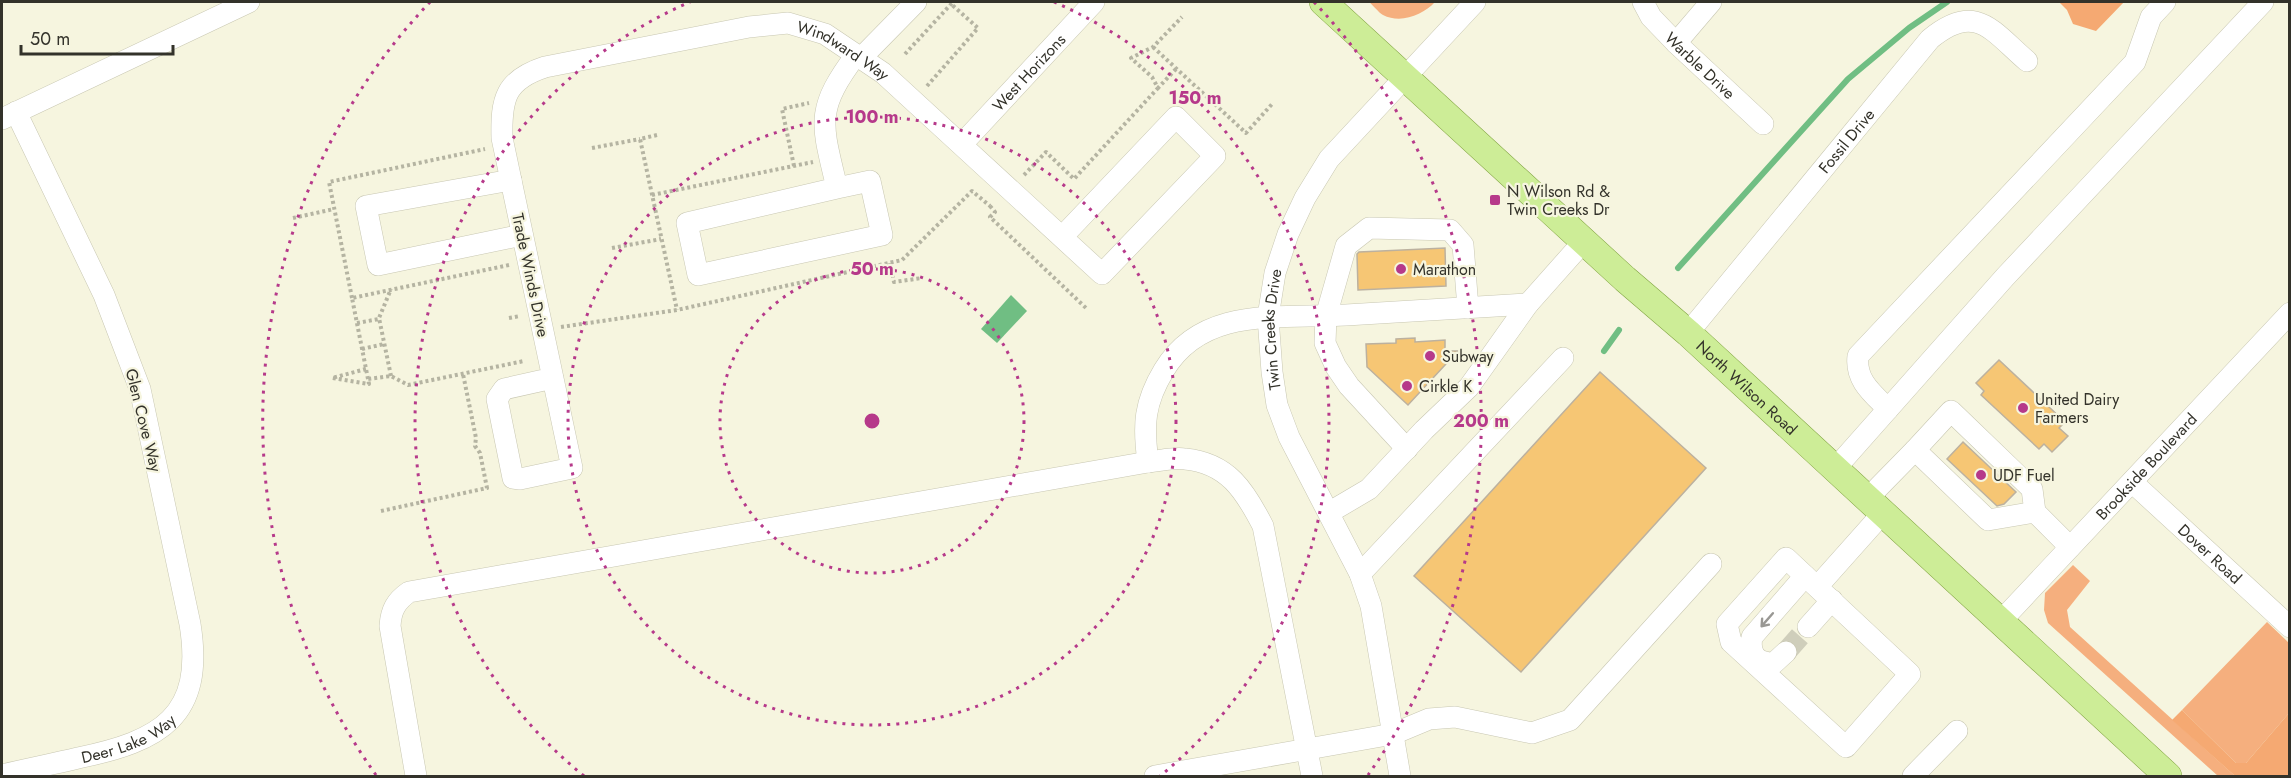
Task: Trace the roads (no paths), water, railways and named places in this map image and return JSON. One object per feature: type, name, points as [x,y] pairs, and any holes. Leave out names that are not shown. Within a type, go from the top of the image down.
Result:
[{"type":"main road","name":"North Wilson Road","points":[[1323,2],[1584,242],[1688,333],[2168,777]]},
{"type":"street","points":[[9,115],[249,2]]},
{"type":"street","points":[[837,188],[823,125],[825,109],[838,78],[916,2]]},
{"type":"street","name":"West Horizons","points":[[962,144],[1094,2]]},
{"type":"street","name":"Twin Creeks Drive","points":[[1401,777],[1371,606],[1360,574],[1330,512],[1289,437],[1277,405],[1268,317],[1275,273],[1288,234],[1305,198],[1329,159],[1475,2]]},
{"type":"street","name":"Warble Drive","points":[[1643,2],[1651,17],[1676,43],[1763,124]]},
{"type":"street","points":[[1676,43],[1711,2]]},
{"type":"street","points":[[1888,409],[1866,388],[1856,368],[1858,356],[2135,62],[2151,17],[2165,2]]},
{"type":"street","points":[[1834,470],[2013,269],[2263,2]]},
{"type":"street","name":"Fossil Drive","points":[[1688,333],[1930,39],[1943,28],[1970,20],[1982,22],[2027,61]]},
{"type":"street","name":"Windward Way","points":[[514,83],[528,73],[545,68],[749,27],[788,23],[825,34],[883,73],[1102,274],[1215,156],[1176,117],[1062,237]]},
{"type":"street","name":"Trade Winds Drive","points":[[514,83],[502,110],[502,138],[522,235],[543,331],[553,378],[572,468],[513,478],[496,399],[504,389],[553,378]]},
{"type":"street","name":"Glen Cove Way","points":[[9,115],[104,295],[140,389],[194,646],[194,669],[178,711]]},
{"type":"street","points":[[511,180],[366,206],[378,265],[522,235]]},
{"type":"street","points":[[870,181],[882,235],[698,275],[687,223],[837,188],[870,181]]},
{"type":"street","points":[[1407,449],[1335,368],[1325,343],[1326,316],[1346,246],[1369,228],[1450,230],[1463,245],[1468,308]]},
{"type":"street","points":[[1330,512],[1369,489],[1424,429],[1469,387],[1528,304],[1584,242]]},
{"type":"street","points":[[1148,462],[1144,422],[1149,401],[1164,371],[1184,344],[1204,331],[1230,322],[1268,317],[1326,316],[1528,304]]},
{"type":"street","name":"Brookside Boulevard","points":[[2001,621],[2289,314]]},
{"type":"street","points":[[1360,574],[1563,358]]},
{"type":"street","points":[[1785,652],[1774,663],[1763,663],[1755,657],[1750,646],[1752,636],[1818,587],[1915,450],[1951,411],[2032,489],[2035,512],[2070,547]]},
{"type":"street","points":[[1915,450],[1988,520],[2035,512]]},
{"type":"street","points":[[416,777],[390,626],[391,615],[398,599],[409,592],[1148,462],[1184,458],[1210,464],[1227,475],[1247,493],[1263,525],[1312,777]]},
{"type":"street","name":"Dover Road","points":[[2132,482],[2289,627]]},
{"type":"street","points":[[1786,558],[1818,587],[1910,674],[1846,747],[1731,642],[1727,624],[1786,558]]},
{"type":"street","points":[[1155,777],[1393,734],[1429,719],[1455,717],[1532,733],[1570,720],[1711,564]]},
{"type":"street","points":[[1808,627],[1818,587]]},
{"type":"street","name":"Deer Lake Way","points":[[2,775],[134,744],[166,724],[178,711]]},
{"type":"street","points":[[1913,777],[1957,731]]},
{"type":"waterway","points":[[1678,268],[1848,79],[1909,28],[1947,2]]},
{"type":"waterway","points":[[1604,351],[1619,330]]},
{"type":"tunnel","points":[[1786,652],[1808,627]]},
{"type":"place","name":"N Wilson Rd & Twin Creeks Dr","points":[[1495,200]]},
{"type":"place","name":"Marathon","points":[[1401,269]]},
{"type":"place","name":"Subway","points":[[1430,356]]},
{"type":"place","name":"Cirkle K","points":[[1407,386]]},
{"type":"place","name":"United Dairy Farmers","points":[[2023,408]]},
{"type":"place","name":"UDF Fuel","points":[[1981,475]]}]
